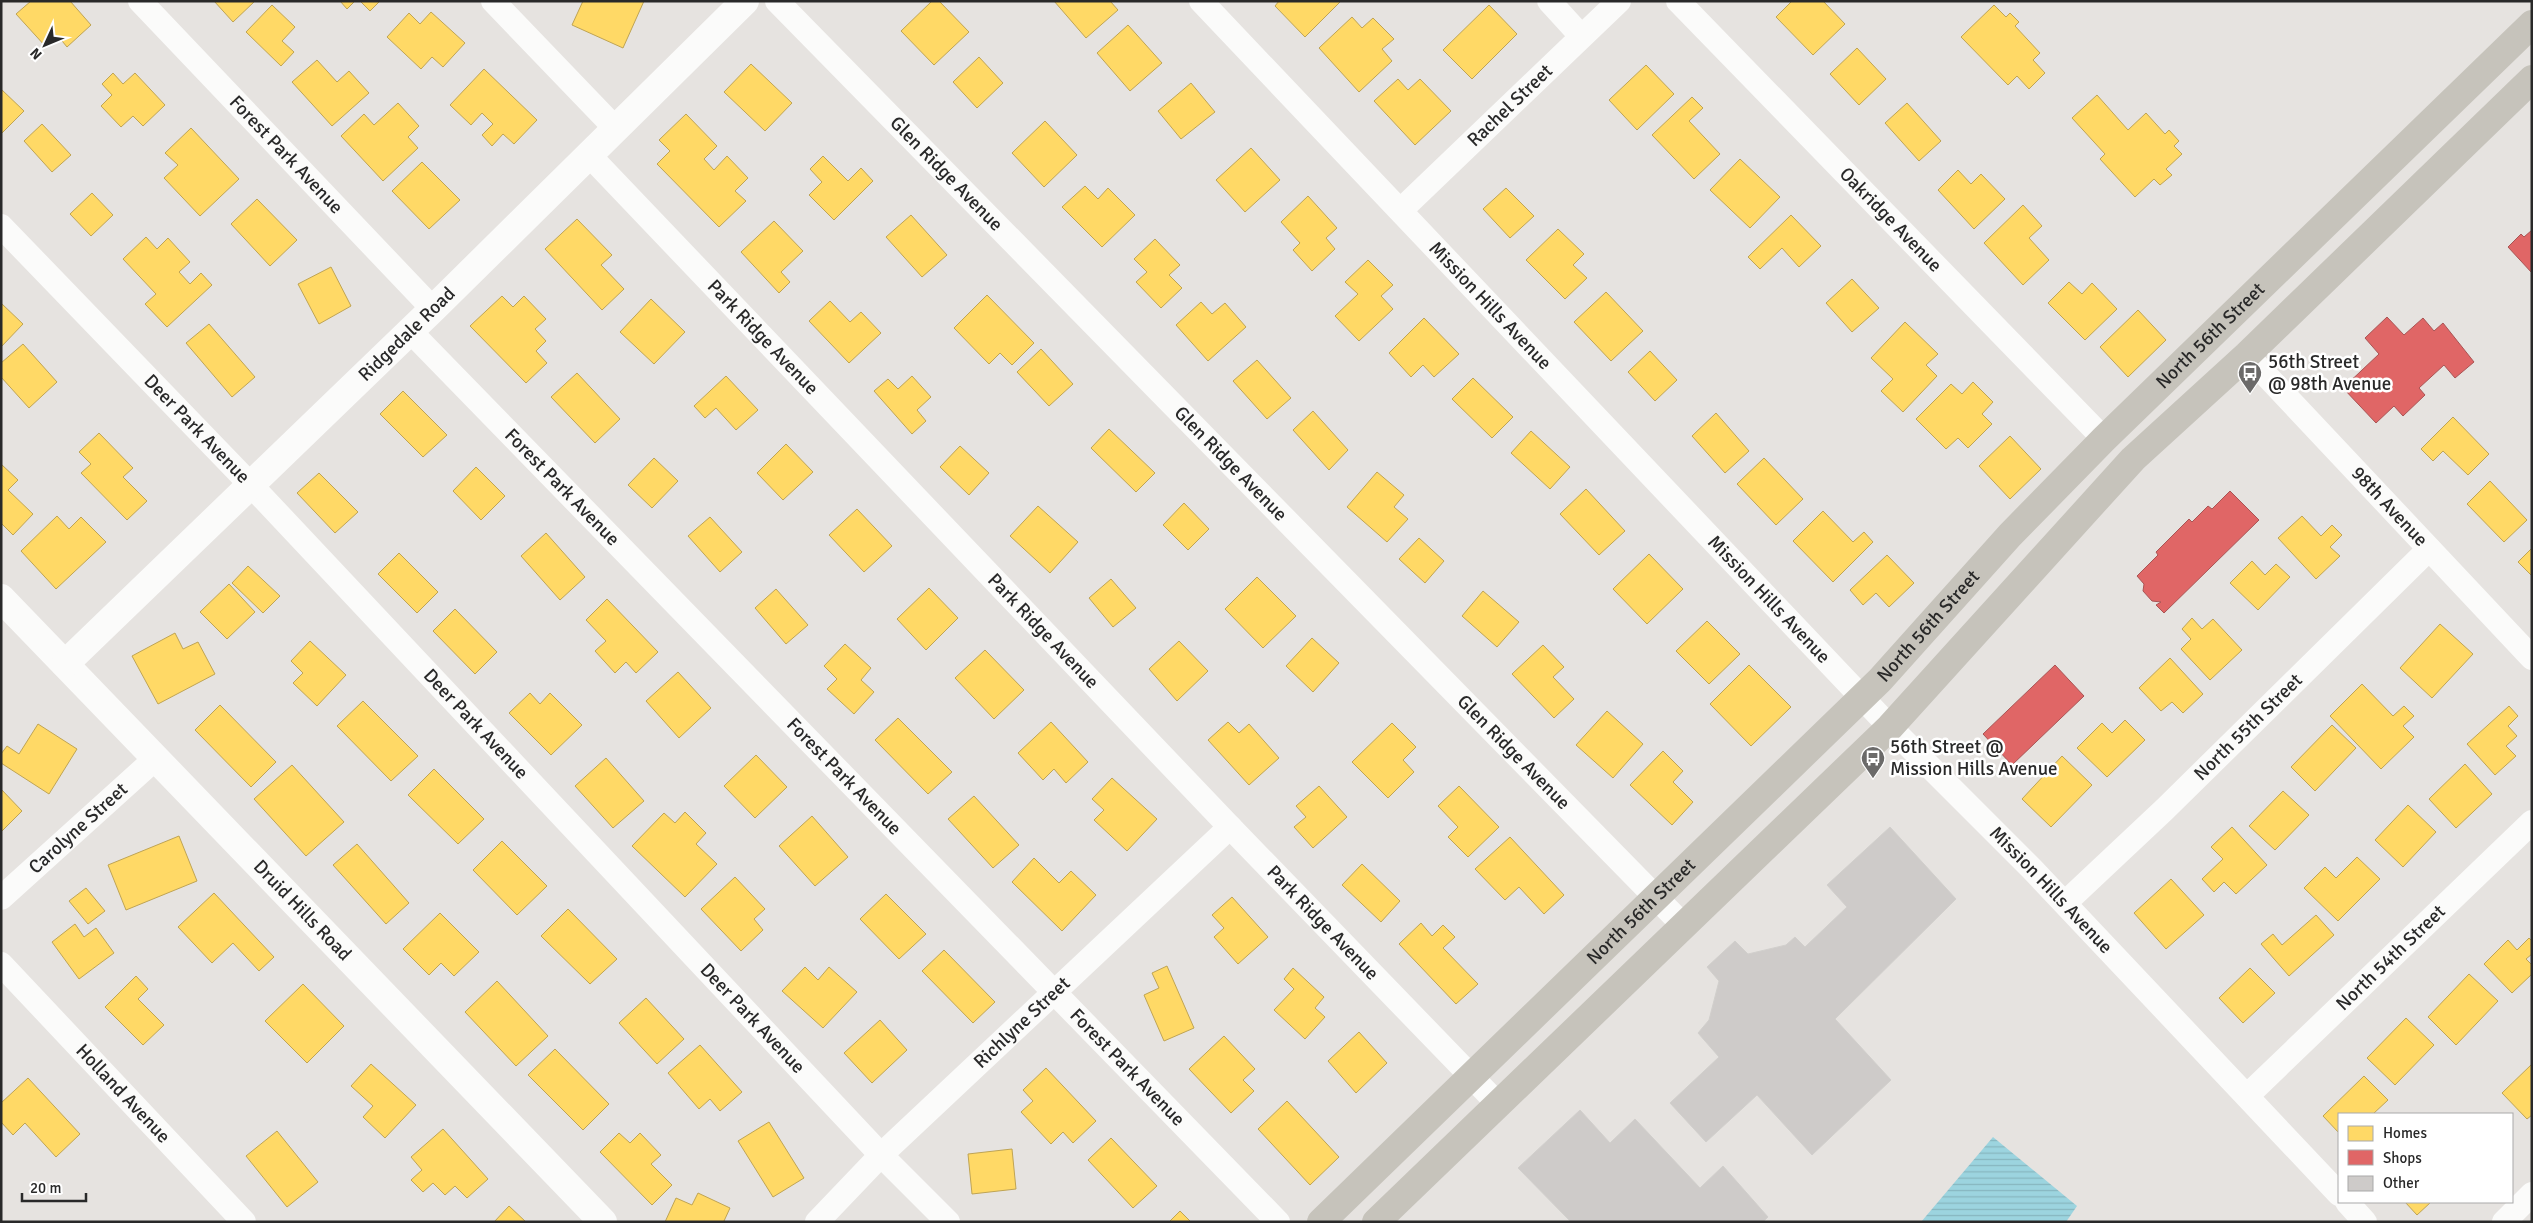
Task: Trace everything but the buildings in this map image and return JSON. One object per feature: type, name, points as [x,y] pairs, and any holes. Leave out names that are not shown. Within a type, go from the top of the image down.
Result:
[{"type":"main road","name":"North 56th Street","points":[[1321,1222],[1657,897],[1861,696],[1880,680],[2010,535],[2104,439],[2532,24]]},
{"type":"main road","name":"North 56th Street","points":[[1376,1222],[1890,727],[2123,469],[2247,354],[2532,79]]},
{"type":"main road","points":[[2382,169],[2410,197]]},
{"type":"main road","points":[[2220,327],[2247,354]]},
{"type":"street","name":"Forest Park Avenue","points":[[140,1],[433,309]]},
{"type":"street","points":[[493,1],[616,129]]},
{"type":"street","name":"Ridgedale Road","points":[[64,664],[433,309],[744,1]]},
{"type":"street","name":"Glen Ridge Avenue","points":[[777,1],[1683,925]]},
{"type":"street","name":"Mission Hills Avenue","points":[[1201,1],[1890,727],[2065,903],[2248,1095],[2338,1193]]},
{"type":"street","points":[[1549,1],[1581,36]]},
{"type":"street","name":"Rachel Street","points":[[1401,210],[1619,1]]},
{"type":"street","name":"Oakridge Avenue","points":[[1678,1],[2104,439]]},
{"type":"street","name":"Park Ridge Avenue","points":[[589,155],[1230,827],[1498,1104]]},
{"type":"street","name":"Deer Park Avenue","points":[[1,226],[250,484],[881,1155],[948,1222]]},
{"type":"street","name":"Forest Park Avenue","points":[[410,331],[1278,1222]]},
{"type":"street","name":"98th Avenue","points":[[2247,354],[2532,658]]},
{"type":"street","name":"North 55th Street","points":[[2065,903],[2165,809],[2429,549]]},
{"type":"street","name":"Druid Hills Road","points":[[1,598],[603,1222]]},
{"type":"street","name":"Carolyne Street","points":[[1,898],[156,758]]},
{"type":"street","name":"North 54th Street","points":[[2248,1095],[2532,822]]},
{"type":"street","name":"Richlyne Street","points":[[816,1222],[881,1155],[1230,827]]},
{"type":"street","name":"Holland Avenue","points":[[1,964],[232,1219]]},
{"type":"street","points":[[2504,1222],[2532,1194]]},
{"type":"street","points":[[2347,1203],[2365,1222]]},
{"type":"water","points":[[1993,1137],[2077,1206],[2066,1222],[1921,1222]]},
{"type":"place","name":"56th Street @ 98th Avenue","points":[[2250,394]]},
{"type":"place","name":"56th Street @ Mission Hills Avenue","points":[[1873,779]]}]
